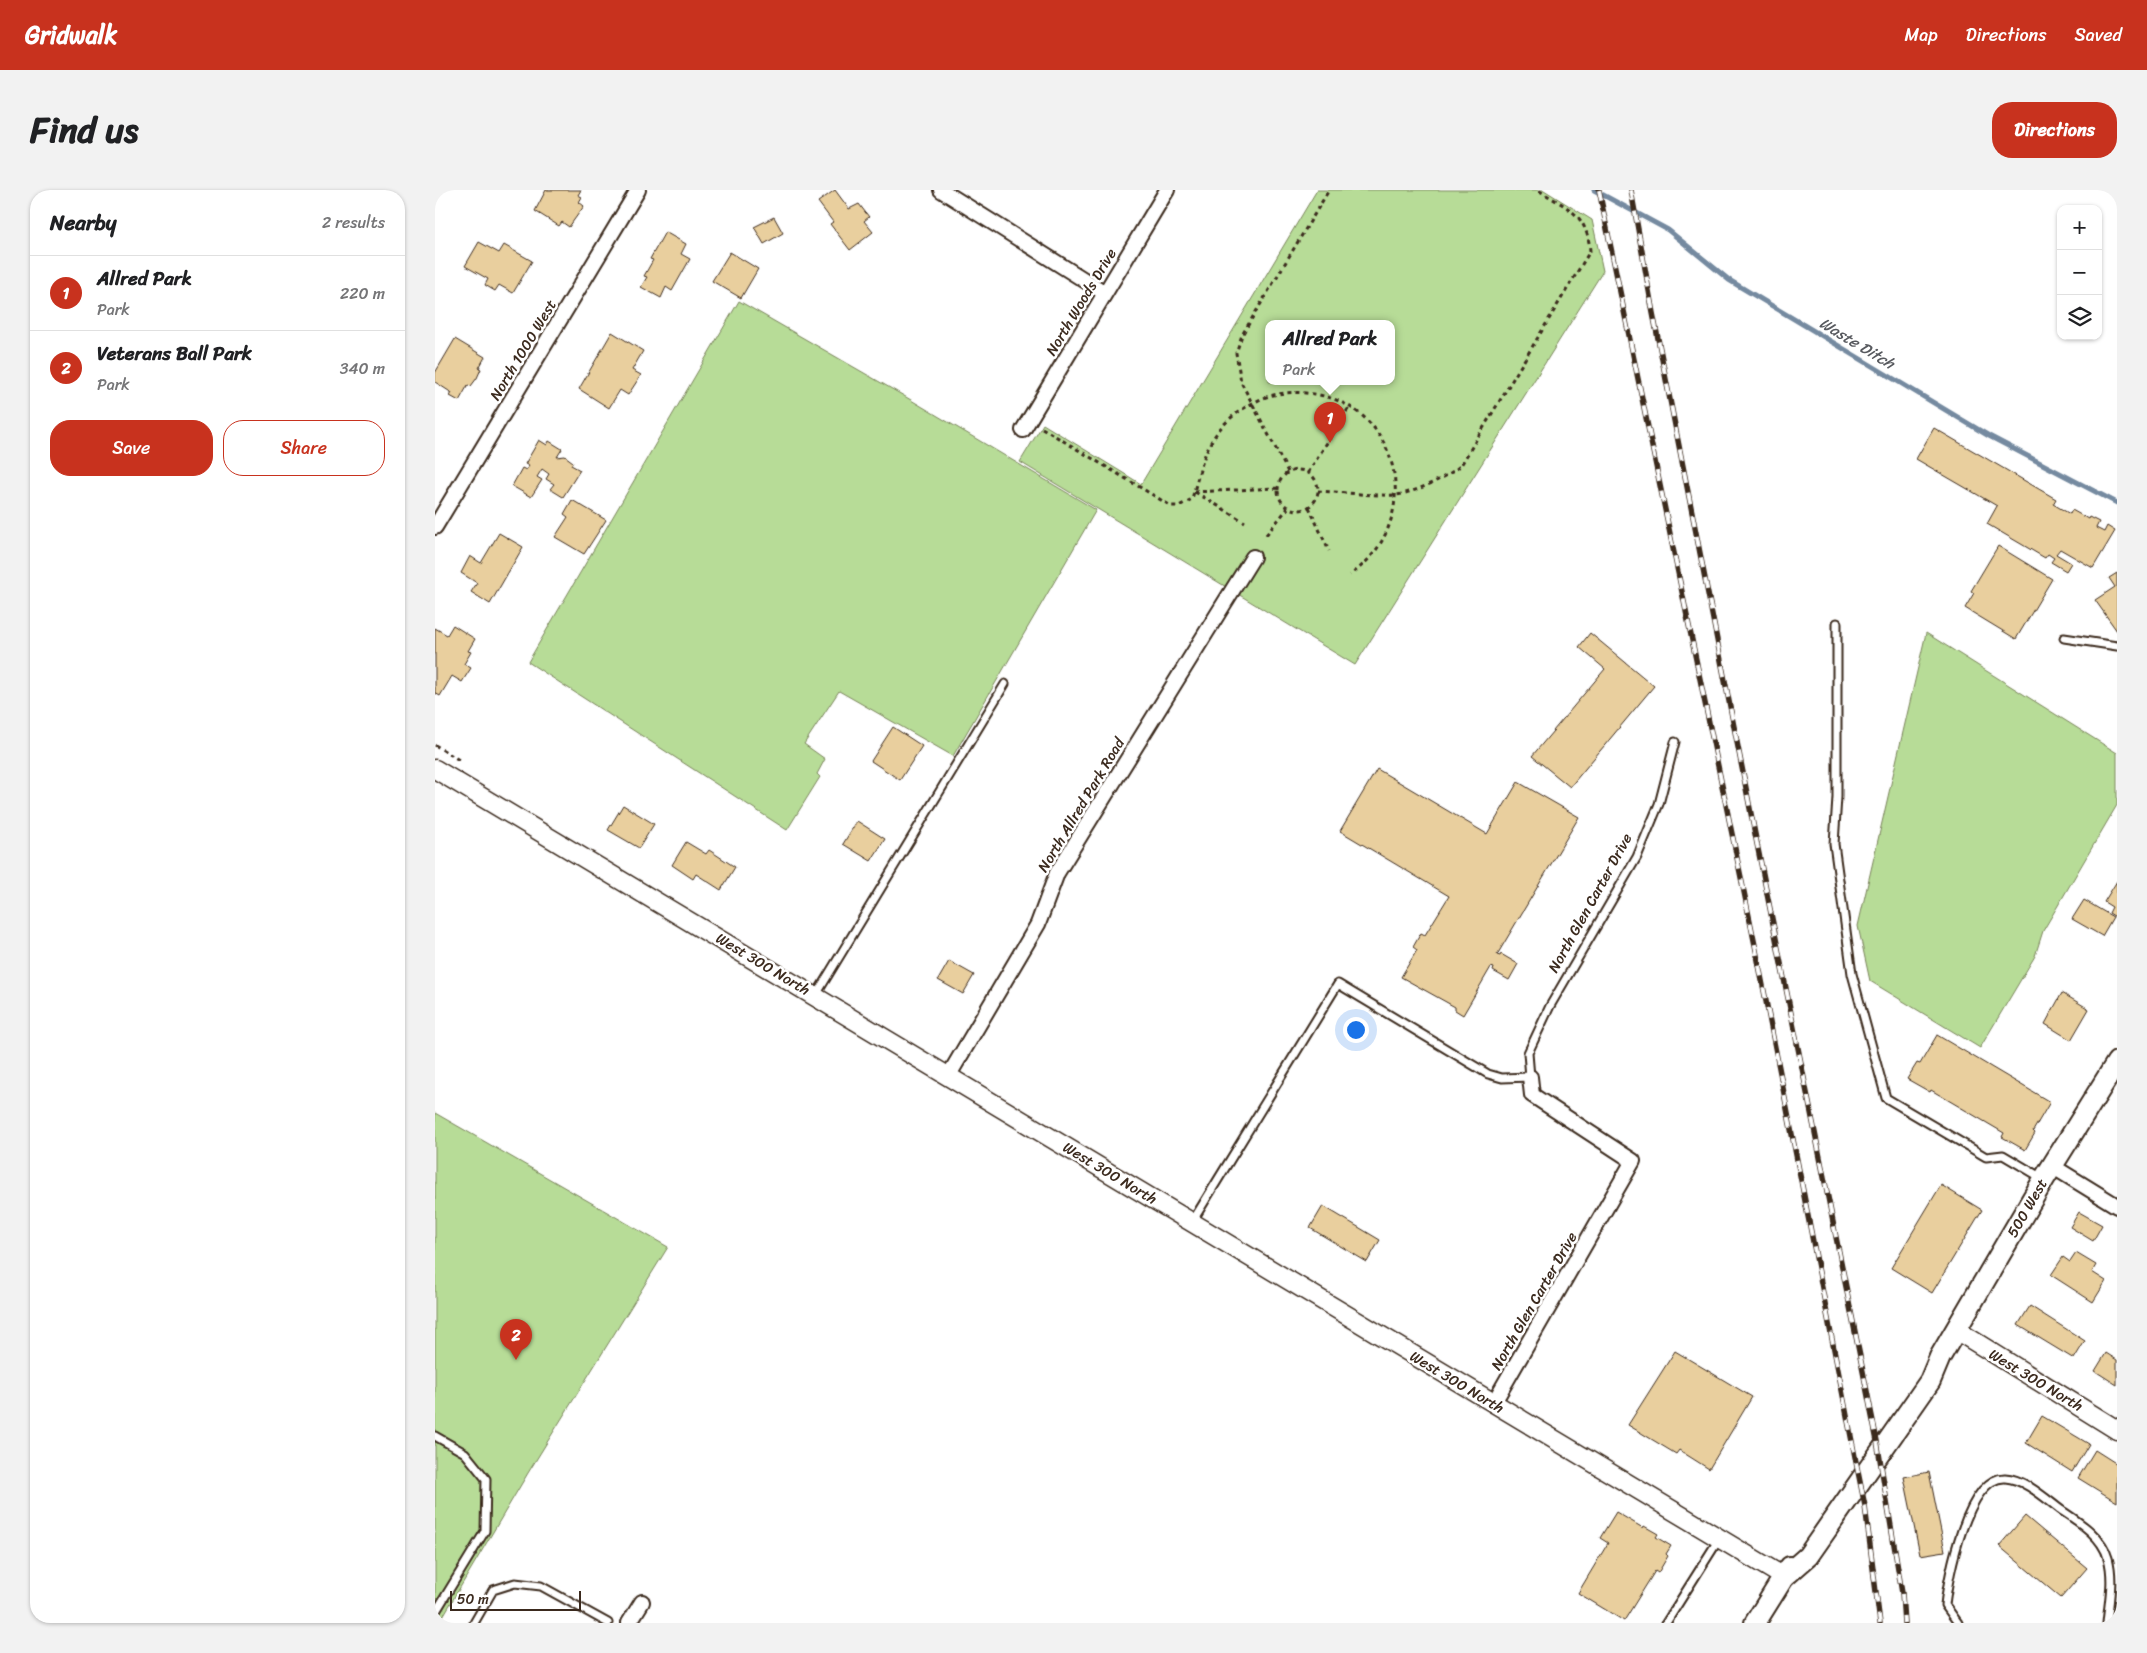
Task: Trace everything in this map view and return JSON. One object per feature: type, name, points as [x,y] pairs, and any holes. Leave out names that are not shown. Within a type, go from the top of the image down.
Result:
[{"type":"main road","name":"500 West","points":[[1755,1623],[1799,1550],[1877,1441],[1920,1376],[1940,1356],[2048,1173],[2117,1062]]},
{"type":"street","name":"North 1000 West","points":[[435,527],[638,190]]},
{"type":"street","points":[[941,190],[1105,292]]},
{"type":"street","name":"North Woods Drive","points":[[1023,430],[1167,190]]},
{"type":"street","name":"North Allred Park Road","points":[[949,1075],[1038,924],[1057,873],[1253,557]]},
{"type":"street","name":"West 300 North","points":[[435,769],[949,1075],[1493,1404],[1784,1577]]},
{"type":"street","name":"North Glen Carter Drive","points":[[1493,1404],[1633,1161],[1532,1095],[1530,1077]]},
{"type":"street","points":[[2048,1173],[2117,1206]]},
{"type":"street","name":"West 300 North","points":[[1956,1330],[2117,1430]]},
{"type":"street","points":[[629,1623],[642,1602]]},
{"type":"lane","points":[[1837,623],[1837,797],[1834,844],[1852,974],[1886,1098],[1986,1157],[2003,1155],[2048,1173]]},
{"type":"lane","points":[[2064,638],[2117,646]]},
{"type":"lane","points":[[815,996],[1005,684]]},
{"type":"lane","name":"North Glen Carter Drive","points":[[1530,1077],[1527,1053],[1550,1006],[1637,857],[1659,804],[1675,742]]},
{"type":"lane","points":[[1193,1222],[1338,984],[1488,1074],[1502,1078],[1530,1077]]},
{"type":"lane","points":[[435,1436],[465,1453],[486,1479],[485,1531],[435,1613]]},
{"type":"lane","points":[[1958,1623],[1945,1605],[1947,1583],[1954,1554],[1975,1499],[1990,1482],[2005,1478],[2021,1482],[2091,1531],[2108,1557],[2111,1585],[2107,1623]]},
{"type":"lane","points":[[1666,1623],[1719,1538]]},
{"type":"lane","points":[[474,1623],[493,1590],[515,1583],[541,1586],[608,1623]]},
{"type":"path","points":[[1288,472],[1241,382],[1236,353],[1242,336],[1329,190]]},
{"type":"path","points":[[1318,491],[1396,495],[1442,479],[1455,472],[1461,465],[1590,251],[1585,224],[1576,214],[1538,190]]},
{"type":"path","points":[[1039,426],[1171,506],[1179,506],[1192,499],[1211,442],[1226,421],[1266,396],[1299,392],[1332,397],[1350,406],[1373,426],[1388,449],[1395,472],[1396,495],[1393,516],[1382,541],[1361,567],[1350,575]]},
{"type":"path","points":[[1308,473],[1350,406]]},
{"type":"path","points":[[1302,470],[1308,473],[1317,484],[1317,498],[1309,507],[1297,511],[1288,508],[1278,498],[1277,488],[1283,476],[1288,472],[1302,470]]},
{"type":"path","points":[[1194,492],[1277,488]]},
{"type":"path","points":[[1194,492],[1245,522]]},
{"type":"path","points":[[1309,507],[1329,551]]},
{"type":"path","points":[[1266,535],[1288,508]]},
{"type":"path","points":[[435,745],[459,760]]},
{"type":"green space","points":[[1317,190],[1544,190],[1592,220],[1603,271],[1355,665],[1020,462],[1043,424],[1141,484]]},
{"type":"green space","points":[[739,301],[1096,510],[953,756],[839,691],[804,744],[825,759],[817,774],[820,777],[787,830],[528,662]]},
{"type":"green space","points":[[1926,633],[2117,753],[2117,805],[2043,931],[2035,956],[1980,1048],[1870,981],[1858,926]]},
{"type":"green space","points":[[435,1113],[668,1247],[528,1473],[439,1623],[435,1623]]},
{"type":"building","points":[[546,190],[581,190],[578,195],[582,197],[579,202],[584,206],[569,227],[562,222],[559,226],[535,211]]},
{"type":"building","points":[[835,190],[849,209],[859,204],[869,217],[864,221],[873,232],[850,250],[830,224],[833,222],[818,202]]},
{"type":"building","points":[[774,217],[783,233],[764,244],[754,227]]},
{"type":"building","points":[[665,232],[686,244],[681,254],[690,259],[672,291],[666,287],[661,298],[641,287],[647,277],[644,276],[653,260],[650,259]]},
{"type":"building","points":[[479,242],[499,253],[504,245],[532,261],[513,293],[499,285],[495,291],[485,285],[488,279],[465,266]]},
{"type":"building","points":[[730,252],[758,269],[741,298],[712,281]]},
{"type":"building","points":[[612,332],[643,351],[632,370],[641,375],[628,395],[620,390],[609,408],[579,389]]},
{"type":"building","points":[[455,339],[485,357],[479,368],[481,369],[477,378],[471,386],[468,385],[459,401],[450,396],[452,393],[435,382],[435,373]]},
{"type":"building","points":[[1934,428],[2056,499],[2053,504],[2070,514],[2072,510],[2088,519],[2089,517],[2099,522],[2096,528],[2104,532],[2107,526],[2115,531],[2093,568],[2060,549],[2056,554],[2071,563],[2066,571],[2051,562],[2054,558],[2048,554],[2045,558],[1987,524],[1997,506],[1916,459]]},
{"type":"building","points":[[539,440],[547,445],[549,441],[562,449],[557,457],[565,456],[573,462],[571,465],[580,470],[563,497],[550,489],[554,484],[546,479],[549,474],[542,469],[537,477],[542,480],[531,497],[512,486],[522,468],[526,470],[529,466],[525,464]]},
{"type":"building","points":[[572,500],[606,520],[584,554],[555,537],[568,517],[564,514]]},
{"type":"building","points":[[499,533],[523,547],[490,604],[471,592],[477,583],[461,573],[470,556],[481,563]]},
{"type":"building","points":[[1998,546],[2052,579],[2016,639],[1965,608],[1974,593],[1971,591]]},
{"type":"building","points":[[2117,573],[2117,631],[2095,600],[2115,587],[2109,578]]},
{"type":"building","points":[[453,625],[475,639],[468,651],[471,652],[464,664],[471,668],[462,682],[452,676],[440,696],[435,693],[435,628],[447,635]]},
{"type":"building","points":[[1590,633],[1654,686],[1570,787],[1532,756],[1605,669],[1579,647]]},
{"type":"building","points":[[893,727],[922,746],[900,780],[871,761]]},
{"type":"building","points":[[1377,769],[1487,834],[1518,782],[1579,817],[1497,955],[1500,956],[1501,954],[1518,964],[1509,980],[1493,971],[1494,968],[1491,967],[1463,1015],[1455,1010],[1455,1007],[1401,977],[1417,950],[1413,947],[1421,933],[1425,935],[1449,896],[1340,831]]},
{"type":"building","points":[[623,805],[654,824],[639,848],[608,830]]},
{"type":"building","points":[[857,821],[885,839],[871,861],[843,844]]},
{"type":"building","points":[[686,842],[706,854],[709,850],[735,867],[721,890],[696,874],[693,879],[672,865]]},
{"type":"building","points":[[2117,881],[2117,918],[2109,913],[2112,907],[2104,902]]},
{"type":"building","points":[[2084,900],[2113,917],[2102,936],[2072,919]]},
{"type":"building","points":[[949,961],[974,975],[963,994],[938,980]]},
{"type":"building","points":[[2062,993],[2089,1009],[2071,1040],[2045,1024]]},
{"type":"building","points":[[1937,1035],[2050,1102],[2033,1131],[2035,1133],[2025,1150],[2002,1137],[2004,1133],[1931,1090],[1930,1092],[1907,1079],[1917,1063],[1920,1064]]},
{"type":"building","points":[[1941,1185],[1982,1210],[1932,1293],[1891,1268]]},
{"type":"building","points":[[1323,1206],[1380,1240],[1367,1262],[1310,1228]]},
{"type":"building","points":[[2079,1212],[2102,1225],[2093,1241],[2070,1227]]},
{"type":"building","points":[[2076,1253],[2096,1265],[2092,1272],[2106,1281],[2093,1302],[2051,1275],[2063,1257],[2070,1262]]},
{"type":"building","points":[[2030,1306],[2085,1341],[2074,1359],[2018,1325]]},
{"type":"building","points":[[1675,1351],[1752,1397],[1709,1469],[1679,1450],[1676,1454],[1628,1425]]},
{"type":"building","points":[[2106,1353],[2117,1360],[2117,1385],[2095,1371]]},
{"type":"building","points":[[2042,1416],[2089,1444],[2072,1472],[2026,1443]]},
{"type":"building","points":[[2095,1450],[2117,1464],[2117,1502],[2078,1478]]},
{"type":"building","points":[[1929,1472],[1945,1551],[1920,1555],[1904,1477]]},
{"type":"building","points":[[1616,1512],[1643,1528],[1644,1526],[1658,1534],[1656,1537],[1671,1546],[1666,1554],[1668,1556],[1658,1573],[1655,1571],[1624,1621],[1578,1593],[1608,1543],[1600,1538]]},
{"type":"building","points":[[2025,1516],[2087,1568],[2061,1598],[1999,1546]]},
{"type":"waterway","name":"Waste Ditch","points":[[1594,190],[1668,230],[1729,280],[1989,436],[2117,503]]},
{"type":"railway","points":[[1599,190],[1756,950],[1865,1506],[1880,1623]]},
{"type":"railway","points":[[1631,190],[1653,313],[1755,834],[1877,1441],[1902,1593],[1904,1623]]},
{"type":"place","name":"Allred Park","points":[[1330,443]]},
{"type":"place","name":"Veterans Ball Park","points":[[516,1360]]}]
